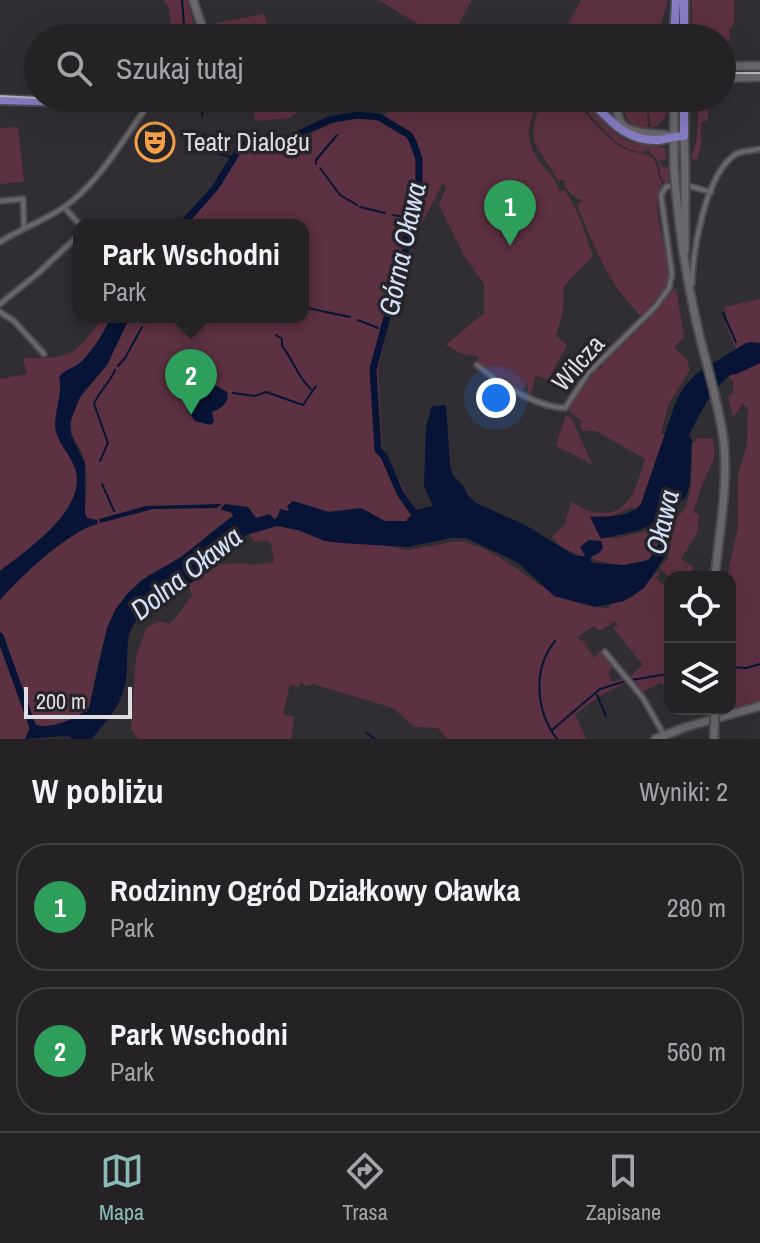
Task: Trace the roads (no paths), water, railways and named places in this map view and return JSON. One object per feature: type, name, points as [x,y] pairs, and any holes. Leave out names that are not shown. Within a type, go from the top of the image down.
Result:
[{"type":"main road","points":[[193,0],[201,24]]},
{"type":"main road","points":[[675,24],[676,0]]},
{"type":"main road","points":[[684,0],[684,24]]},
{"type":"main road","points":[[736,62],[760,64]]},
{"type":"main road","points":[[736,64],[760,64]]},
{"type":"main road","points":[[736,78],[760,77]]},
{"type":"main road","points":[[0,100],[24,101]]},
{"type":"main road","points":[[603,112],[629,136],[654,140],[674,136]]},
{"type":"main road","points":[[618,112],[630,131],[684,136]]},
{"type":"main road","points":[[674,112],[674,167],[680,192],[685,257],[723,442],[724,503],[716,571]]},
{"type":"main road","points":[[680,192],[685,166],[684,112]]},
{"type":"main road","points":[[655,739],[760,706]]},
{"type":"main road","points":[[714,739],[715,715]]},
{"type":"street","points":[[0,242],[78,196],[143,112]]},
{"type":"street","points":[[691,294],[694,248],[711,192],[733,156],[760,149]]},
{"type":"street","name":"Wilcza","points":[[477,365],[498,382],[519,393],[565,408],[589,372],[656,306],[669,288],[672,274],[661,205],[662,192],[676,184],[711,192]]},
{"type":"street","points":[[0,201],[23,199],[24,228]]},
{"type":"street","points":[[64,207],[75,219]]},
{"type":"street","points":[[0,304],[73,241]]},
{"type":"street","points":[[0,312],[14,321],[44,354]]},
{"type":"street","points":[[605,652],[641,696],[664,735]]},
{"type":"water","points":[[107,323],[127,323],[107,365],[80,397],[70,422],[71,435],[85,463],[85,513],[87,518],[97,520],[98,524],[60,544],[0,600],[0,571],[52,528],[72,500],[76,471],[55,425],[59,377],[85,358]]},
{"type":"water","points":[[746,343],[760,343],[760,363],[730,375],[717,388],[689,435],[692,440],[690,484],[671,525],[666,555],[644,588],[624,601],[595,607],[554,596],[517,562],[466,538],[408,547],[341,543],[277,526],[246,535],[196,580],[170,591],[138,619],[130,633],[121,699],[92,739],[68,736],[25,739],[32,723],[45,726],[61,723],[89,708],[107,628],[115,610],[142,580],[181,557],[233,516],[220,509],[225,504],[248,507],[256,518],[270,514],[277,518],[280,509],[289,511],[287,506],[293,501],[329,512],[361,508],[385,521],[406,521],[415,510],[433,506],[424,486],[426,426],[432,406],[446,405],[453,475],[476,503],[525,525],[576,556],[585,556],[580,547],[589,540],[601,541],[603,548],[592,556],[590,560],[593,563],[624,565],[649,560],[658,546],[660,520],[640,530],[601,539],[590,517],[624,514],[641,504],[683,388],[697,373]]},
{"type":"water","points":[[215,385],[227,392],[226,402],[212,412],[214,422],[210,425],[195,421],[188,412],[190,405],[197,399],[207,397]]},
{"type":"water","points":[[222,504],[217,508],[153,509],[100,523],[99,519],[146,506]]},
{"type":"waterway","points":[[182,0],[184,24]]},
{"type":"waterway","points":[[202,112],[202,116]]},
{"type":"waterway","name":"Górna Oława","points":[[187,219],[215,188],[241,146],[282,142],[329,120],[357,115],[379,117],[409,135],[419,159],[419,185],[405,217],[406,246],[401,278],[392,299],[373,369],[378,450],[384,456],[400,493],[418,519]]},
{"type":"waterway","points":[[204,134],[219,154],[233,158]]},
{"type":"waterway","points":[[316,164],[337,135]]},
{"type":"waterway","points":[[320,168],[340,195],[357,205]]},
{"type":"waterway","points":[[360,207],[385,213]]},
{"type":"waterway","points":[[393,215],[405,217]]},
{"type":"waterway","points":[[309,308],[350,317]]},
{"type":"waterway","points":[[723,313],[736,342]]},
{"type":"waterway","points":[[358,320],[378,328]]},
{"type":"waterway","points":[[118,366],[142,327]]},
{"type":"waterway","points":[[276,335],[282,339],[282,346],[311,389]]},
{"type":"waterway","points":[[100,461],[108,443],[94,404],[115,370]]},
{"type":"waterway","points":[[233,393],[255,396],[266,392],[303,405],[316,386]]},
{"type":"waterway","points":[[102,484],[106,493]]},
{"type":"waterway","points":[[107,495],[114,511]]},
{"type":"waterway","name":"Górna Oława","points":[[0,636],[35,733]]},
{"type":"waterway","points":[[555,641],[543,664],[540,690],[545,716],[557,739]]},
{"type":"waterway","points":[[736,667],[760,664]]},
{"type":"waterway","points":[[631,680],[664,675]]},
{"type":"waterway","points":[[552,730],[600,689],[626,681]]},
{"type":"waterway","points":[[597,695],[606,716]]},
{"type":"waterway","points":[[367,733],[375,739]]},
{"type":"tram line","points":[[736,73],[760,73]]},
{"type":"tram line","points":[[0,96],[24,97]]},
{"type":"place","name":"Teatr Dialogu","points":[[155,142]]},
{"type":"place","name":"Rodzinny Ogród Działkowy Oławka","points":[[510,246]]},
{"type":"place","name":"Park Wschodni","points":[[191,415]]},
{"type":"water label","name":"Oława","points":[[662,522]]},
{"type":"water label","name":"Dolna Oława","points":[[186,573]]}]
